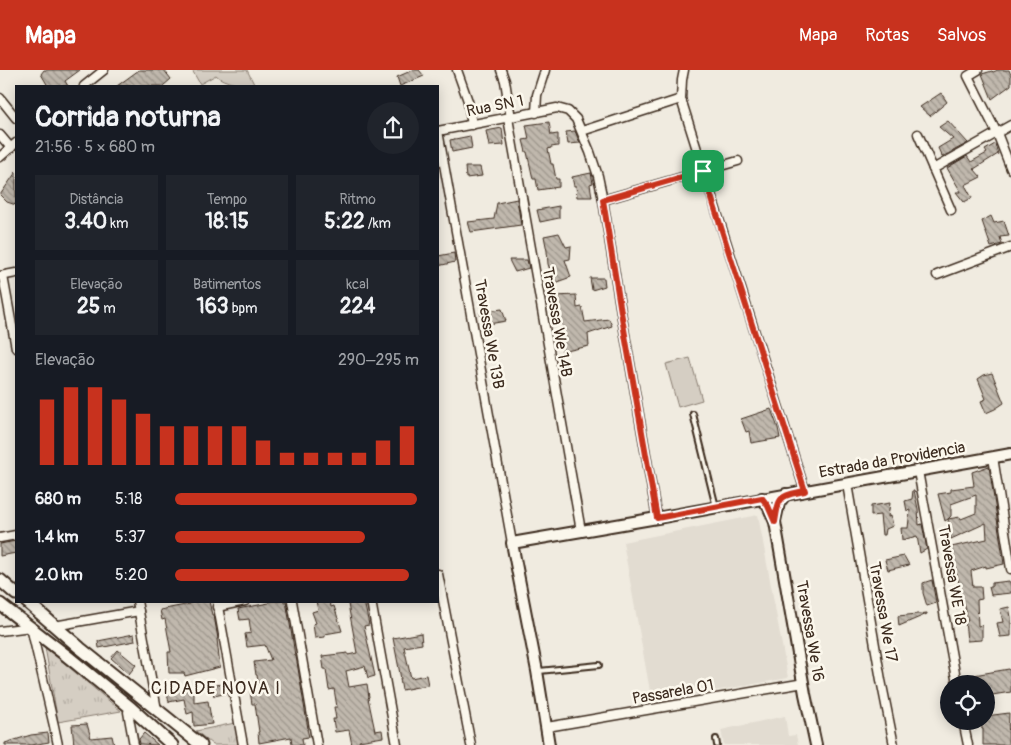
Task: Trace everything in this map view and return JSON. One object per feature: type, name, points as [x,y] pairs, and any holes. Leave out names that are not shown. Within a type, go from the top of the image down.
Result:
[{"type":"main road","name":"Estrada da Providencia","points":[[512,542],[657,518],[1011,454]]},
{"type":"main road","points":[[775,522],[779,503],[786,494]]},
{"type":"main road","points":[[762,498],[775,522]]},
{"type":"main road","name":"Travessa We 16","points":[[775,522],[805,694],[816,745]]},
{"type":"main road","name":"Travessa We 13B","points":[[512,542],[550,745]]},
{"type":"main road","points":[[0,580],[15,593]]},
{"type":"main road","points":[[28,603],[80,648],[201,745]]},
{"type":"main road","points":[[0,604],[131,708],[172,745]]},
{"type":"main road","points":[[31,627],[51,622]]},
{"type":"street","points":[[85,85],[104,70]]},
{"type":"street","points":[[457,70],[468,101],[472,125]]},
{"type":"street","name":"Travessa We 14B","points":[[501,70],[505,81],[509,118],[534,271],[581,531]]},
{"type":"street","points":[[536,112],[537,95],[545,70]]},
{"type":"street","points":[[684,70],[681,99],[805,491]]},
{"type":"street","points":[[978,70],[968,76],[997,133],[1011,169]]},
{"type":"street","points":[[0,98],[15,117]]},
{"type":"street","points":[[657,518],[603,200],[598,176],[582,131],[681,99]]},
{"type":"street","name":"Rua SN 1","points":[[439,131],[557,108],[568,110],[582,131]]},
{"type":"street","points":[[933,169],[1011,125]]},
{"type":"street","points":[[918,134],[951,210]]},
{"type":"street","points":[[0,135],[14,145],[0,157]]},
{"type":"street","name":"Travessa We 13B","points":[[439,137],[512,542]]},
{"type":"street","points":[[603,200],[738,161]]},
{"type":"street","points":[[936,276],[1010,250]]},
{"type":"street","points":[[15,274],[1,276],[15,343]]},
{"type":"street","points":[[993,457],[1011,569]]},
{"type":"street","name":"Travessa WE 18","points":[[918,471],[955,675]]},
{"type":"street","name":"Travessa We 17","points":[[846,484],[894,745]]},
{"type":"street","points":[[0,538],[15,535]]},
{"type":"street","points":[[439,579],[471,745]]},
{"type":"street","points":[[137,603],[157,710]]},
{"type":"street","points":[[292,603],[317,745]]},
{"type":"street","points":[[371,603],[398,745]]},
{"type":"street","points":[[217,604],[243,745]]},
{"type":"street","points":[[51,622],[139,611]]},
{"type":"street","points":[[0,631],[31,627],[58,745]]},
{"type":"street","name":"Passarela 01","points":[[547,727],[804,683]]},
{"type":"street","points":[[131,708],[128,712],[134,745]]},
{"type":"street","points":[[965,730],[968,745]]},
{"type":"lane","points":[[693,414],[716,507]]},
{"type":"lane","points":[[537,671],[599,665]]},
{"type":"lane","points":[[716,739],[718,745]]},
{"type":"shaded area","points":[[758,515],[788,678],[652,702],[623,542]]},
{"type":"shaded area","points":[[785,716],[788,736],[796,735],[798,745],[724,745],[721,730]]},
{"type":"green space","points":[[192,70],[247,70],[254,85],[240,85],[219,78],[216,75],[200,84]]},
{"type":"green space","points":[[690,358],[702,400],[678,407],[666,364]]},
{"type":"green space","points":[[45,647],[121,711],[58,722]]},
{"type":"green space","points":[[235,723],[239,745],[213,745],[196,731]]},
{"type":"building","points":[[44,70],[80,70],[65,81],[67,85],[47,85],[41,74]]},
{"type":"building","points":[[139,70],[164,70],[171,79],[164,85],[118,85]]},
{"type":"building","points":[[413,70],[419,70],[424,76],[402,85],[400,85],[397,77]]},
{"type":"building","points":[[998,70],[1009,70],[1011,85],[992,99],[982,74]]},
{"type":"building","points":[[941,93],[947,102],[930,116],[920,107]]},
{"type":"building","points":[[948,121],[968,143],[942,157],[938,148],[953,139],[939,127]]},
{"type":"building","points":[[549,122],[551,135],[558,134],[558,146],[548,149],[556,179],[559,179],[559,187],[538,190],[536,179],[533,179],[523,140],[529,139],[526,125]]},
{"type":"building","points":[[502,128],[504,145],[489,146],[486,131]]},
{"type":"building","points":[[575,131],[580,143],[568,144],[566,132]]},
{"type":"building","points":[[470,136],[472,148],[452,152],[450,140]]},
{"type":"building","points":[[995,144],[998,154],[974,169],[981,177],[965,185],[972,198],[964,202],[956,192],[961,192],[947,168],[967,156],[971,162],[987,153],[985,150]]},
{"type":"building","points":[[465,167],[480,167],[482,176],[466,178]]},
{"type":"building","points":[[15,173],[15,205],[7,202],[0,195]]},
{"type":"building","points":[[591,173],[593,183],[590,184],[592,197],[577,197],[576,186],[574,186],[572,177]]},
{"type":"building","points":[[517,199],[521,225],[471,232],[468,222],[494,219],[497,203]]},
{"type":"building","points":[[559,206],[559,218],[540,222],[537,210]]},
{"type":"building","points":[[991,216],[994,223],[1004,221],[1009,236],[1000,237],[1002,244],[991,247],[982,221]]},
{"type":"building","points":[[559,233],[566,247],[571,246],[570,259],[565,260],[571,277],[554,283],[548,264],[544,236]]},
{"type":"building","points":[[454,253],[455,262],[439,266],[439,256]]},
{"type":"building","points":[[509,260],[527,260],[529,268],[515,272]]},
{"type":"building","points":[[590,278],[604,278],[605,286],[592,290]]},
{"type":"building","points":[[576,295],[577,308],[582,307],[585,322],[609,319],[612,326],[588,334],[589,346],[562,352],[563,343],[561,339],[566,338],[562,329],[564,328],[554,312],[555,296]]},
{"type":"building","points":[[502,309],[506,321],[483,325],[480,312]]},
{"type":"building","points":[[992,373],[1004,403],[986,413],[981,401],[986,399],[978,379]]},
{"type":"building","points":[[771,409],[780,438],[751,443],[749,431],[746,432],[741,419]]},
{"type":"building","points":[[989,466],[1004,564],[986,568],[986,566],[971,571],[973,587],[981,587],[982,599],[977,600],[978,626],[982,625],[982,640],[967,641],[965,621],[968,621],[964,603],[958,604],[955,588],[960,588],[953,558],[951,559],[947,548],[987,539],[986,523],[951,539],[948,519],[945,521],[938,494],[951,492],[951,489],[974,486],[972,472]],"holes":[[[976,495],[976,513],[961,519],[960,517],[948,519],[951,516],[951,504]]]},
{"type":"building","points":[[913,490],[918,509],[919,525],[922,524],[927,549],[920,553],[917,536],[902,540],[901,528],[908,528],[910,510],[907,511],[905,501],[912,499]]},
{"type":"building","points":[[890,503],[888,517],[891,516],[893,526],[886,529],[885,535],[882,535],[880,515],[871,516],[871,506]]},
{"type":"building","points":[[15,541],[15,553],[0,556],[0,544]]},
{"type":"building","points":[[904,556],[909,565],[888,570],[885,560]]},
{"type":"building","points":[[932,580],[936,603],[927,606],[923,593],[923,583]]},
{"type":"building","points":[[1009,581],[1011,593],[991,595],[989,587],[992,587],[992,583]]},
{"type":"building","points":[[209,603],[212,615],[214,615],[218,639],[220,667],[185,676],[184,673],[169,673],[168,652],[171,652],[165,619],[162,620],[160,610],[190,604]]},
{"type":"building","points":[[269,603],[286,603],[309,737],[302,738],[303,745],[292,745],[291,737],[259,743],[255,704],[252,704],[250,691],[259,690],[254,662],[271,660],[265,645],[247,647],[245,634],[251,633],[249,619],[240,620],[238,609]]},
{"type":"building","points":[[316,603],[330,603],[331,607],[334,606],[342,631],[325,634],[325,637],[315,638],[313,624],[316,623],[312,612],[318,610]]},
{"type":"building","points":[[364,603],[369,625],[364,626],[375,676],[368,678],[365,666],[346,671],[349,687],[367,684],[375,731],[382,730],[383,737],[359,741],[360,745],[352,745],[349,730],[335,732],[333,719],[336,719],[334,707],[337,707],[334,689],[329,690],[322,656],[357,653],[348,604]]},
{"type":"building","points":[[1009,607],[1011,636],[1000,637],[997,623],[1003,622],[1000,609]]},
{"type":"building","points":[[927,614],[899,626],[898,616]]},
{"type":"building","points":[[421,633],[422,644],[404,647],[411,678],[426,675],[428,685],[402,690],[393,638]]},
{"type":"building","points":[[134,634],[135,641],[99,648],[98,641]]},
{"type":"building","points":[[118,650],[136,665],[129,674],[111,658]]},
{"type":"building","points":[[1009,669],[1011,692],[995,695],[995,675],[974,675]]},
{"type":"building","points":[[226,683],[228,693],[214,696],[211,686]]},
{"type":"building","points":[[190,687],[194,691],[194,703],[208,701],[212,724],[194,726],[193,712],[187,714],[184,699],[169,702],[166,690]]},
{"type":"building","points":[[1009,713],[1008,745],[983,745],[983,730],[995,730],[995,715]]},
{"type":"building","points":[[87,724],[91,738],[112,736],[114,745],[74,745],[72,725]]},
{"type":"building","points":[[48,733],[49,742],[32,745],[5,745],[5,743],[31,735]]},
{"type":"building","points":[[144,733],[158,745],[140,744],[139,739]]},
{"type":"district","name":"CIDADE NOVA I","points":[[216,688]]},
{"type":"route","points":[[703,171],[805,491],[786,494],[779,503],[775,522],[762,498],[657,518],[603,200],[703,171]]}]
